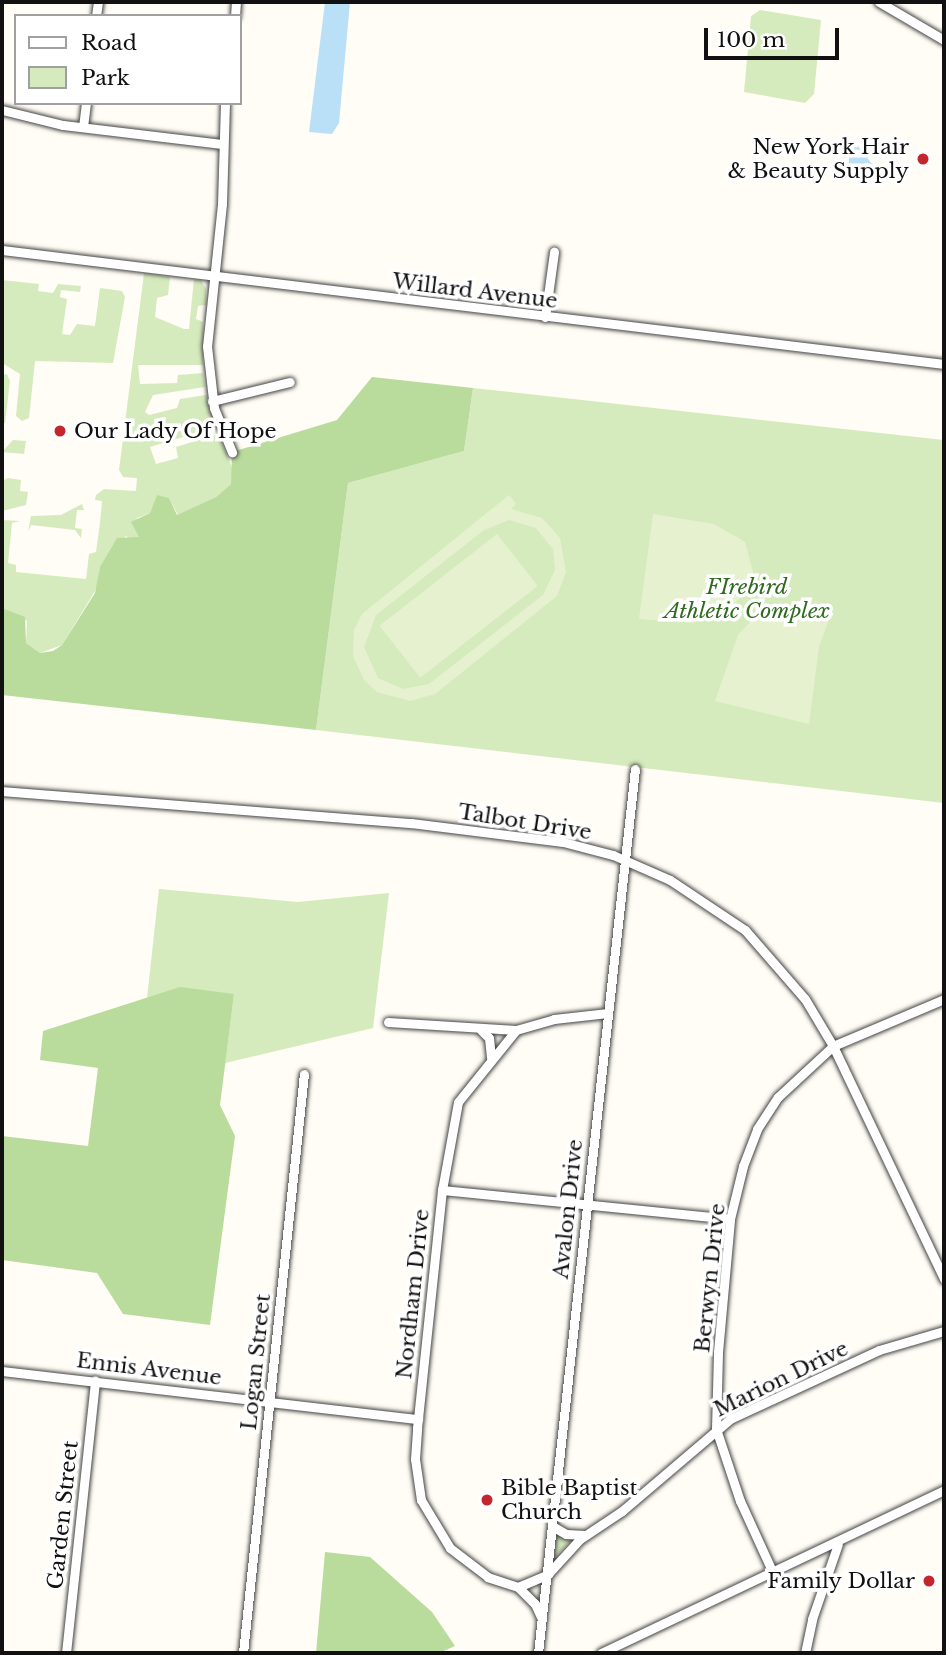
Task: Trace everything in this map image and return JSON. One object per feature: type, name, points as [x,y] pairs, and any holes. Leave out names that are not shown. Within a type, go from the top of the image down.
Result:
[{"type":"street","points":[[879,2],[944,40]]},
{"type":"street","points":[[83,128],[86,105]]},
{"type":"street","points":[[225,105],[222,204],[206,346],[212,401],[232,452]]},
{"type":"street","points":[[2,110],[83,128],[222,144]]},
{"type":"street","name":"Willard Avenue","points":[[2,250],[944,365]]},
{"type":"street","points":[[545,317],[554,252]]},
{"type":"street","points":[[212,401],[289,382]]},
{"type":"street","name":"Avalon Drive","points":[[538,1653],[635,769]]},
{"type":"street","name":"Talbot Drive","points":[[2,791],[411,823],[563,842],[624,859],[670,880],[745,930],[805,999],[833,1046],[944,1279]]},
{"type":"street","name":"Berwyn Drive","points":[[773,1573],[740,1501],[716,1429],[718,1352],[730,1219],[757,1129],[778,1097],[833,1046],[944,999]]},
{"type":"street","points":[[388,1023],[516,1030],[554,1018],[608,1013]]},
{"type":"street","points":[[481,1030],[489,1038],[491,1058]]},
{"type":"street","name":"Nordham Drive","points":[[516,1030],[458,1102],[442,1190],[418,1419],[416,1476],[429,1517],[450,1548],[468,1564],[518,1587],[535,1604],[542,1621]]},
{"type":"street","name":"Logan Street","points":[[243,1653],[304,1074]]},
{"type":"street","points":[[442,1190],[730,1219]]},
{"type":"street","name":"Marion Drive","points":[[518,1587],[548,1574],[585,1535],[622,1511],[716,1429],[879,1350],[944,1331]]},
{"type":"street","name":"Ennis Avenue","points":[[2,1371],[418,1419]]},
{"type":"street","name":"Garden Street","points":[[66,1653],[95,1381]]},
{"type":"street","points":[[601,1653],[838,1544],[944,1490]]},
{"type":"street","points":[[552,1525],[566,1534],[585,1535]]},
{"type":"street","points":[[805,1653],[812,1619],[838,1544]]},
{"type":"green space","points":[[760,10],[821,20],[814,94],[805,103],[744,92],[751,16]]},
{"type":"green space","points":[[144,273],[170,277],[168,295],[157,298],[155,317],[184,329],[189,329],[194,279],[201,280],[206,289],[206,305],[198,306],[196,319],[203,322],[203,365],[138,365],[140,384],[177,383],[178,375],[203,373],[205,387],[153,395],[145,412],[149,415],[177,408],[180,399],[206,395],[216,427],[150,447],[156,464],[178,458],[176,447],[218,434],[234,472],[231,484],[216,497],[178,515],[169,498],[157,496],[150,513],[137,518],[139,537],[131,540],[126,536],[100,567],[98,586],[62,645],[40,653],[26,643],[27,621],[2,608],[2,520],[20,521],[12,523],[8,563],[16,565],[16,572],[86,579],[89,554],[96,552],[100,523],[102,501],[95,500],[96,495],[104,489],[136,491],[137,478],[123,477],[119,470]]},
{"type":"green space","points":[[2,280],[39,284],[38,291],[53,293],[58,284],[81,286],[80,292],[61,290],[60,297],[67,299],[62,334],[70,335],[77,324],[95,326],[100,288],[122,291],[125,297],[113,363],[35,361],[29,418],[22,421],[16,416],[20,374],[2,363]]},
{"type":"green space","points":[[7,374],[10,381],[5,423],[2,422],[2,375]]},
{"type":"green space","points":[[372,377],[473,388],[464,451],[348,483],[316,730],[2,695],[2,608],[25,617],[26,643],[40,653],[53,651],[62,645],[95,593],[100,567],[117,538],[139,537],[131,522],[150,513],[157,495],[169,498],[177,515],[216,497],[231,484],[232,452],[337,420]]},
{"type":"green space","name":"FIrebird Athletic Complex","points":[[473,388],[944,440],[944,803],[316,730],[348,483],[464,451]]},
{"type":"green space","points":[[13,440],[26,441],[24,454],[2,452]]},
{"type":"green space","points":[[4,480],[21,480],[20,491],[28,492],[26,505],[2,511]]},
{"type":"green space","points":[[509,495],[516,504],[511,509],[542,518],[560,538],[566,572],[557,596],[435,694],[410,701],[377,692],[364,680],[353,656],[354,630],[362,614]],"holes":[[[509,520],[536,528],[553,549],[555,570],[543,595],[429,684],[403,689],[378,678],[364,647],[376,615],[484,530]]]},
{"type":"green space","points":[[82,504],[84,510],[77,510],[75,528],[82,529],[81,538],[75,530],[31,525],[28,532],[31,516],[61,515]]},
{"type":"green space","points":[[653,514],[714,524],[745,542],[756,583],[727,610],[693,623],[639,619]]},
{"type":"green space","points":[[497,534],[538,586],[420,678],[380,626]]},
{"type":"green space","points":[[794,609],[831,614],[819,647],[809,724],[715,701],[738,635],[751,621]]},
{"type":"green space","points":[[159,889],[298,902],[389,893],[373,1028],[225,1063],[234,994],[147,998]]},
{"type":"green space","points":[[180,987],[234,994],[220,1105],[235,1136],[210,1325],[123,1314],[97,1273],[2,1260],[2,1136],[88,1146],[98,1068],[40,1060],[43,1031]]},
{"type":"green space","points":[[556,1534],[570,1541],[554,1558]]},
{"type":"green space","points":[[325,1552],[370,1557],[432,1612],[455,1646],[439,1653],[316,1653]]},
{"type":"water","points":[[325,2],[350,2],[339,123],[332,134],[309,132]]},
{"type":"water","points":[[850,141],[854,141],[879,173],[873,179],[848,176]]},
{"type":"place","name":"New York Hair & Beauty Supply","points":[[923,159]]},
{"type":"place","name":"Our Lady Of Hope","points":[[60,431]]},
{"type":"place","name":"Bible Baptist Church","points":[[487,1500]]},
{"type":"place","name":"Family Dollar","points":[[929,1581]]}]
